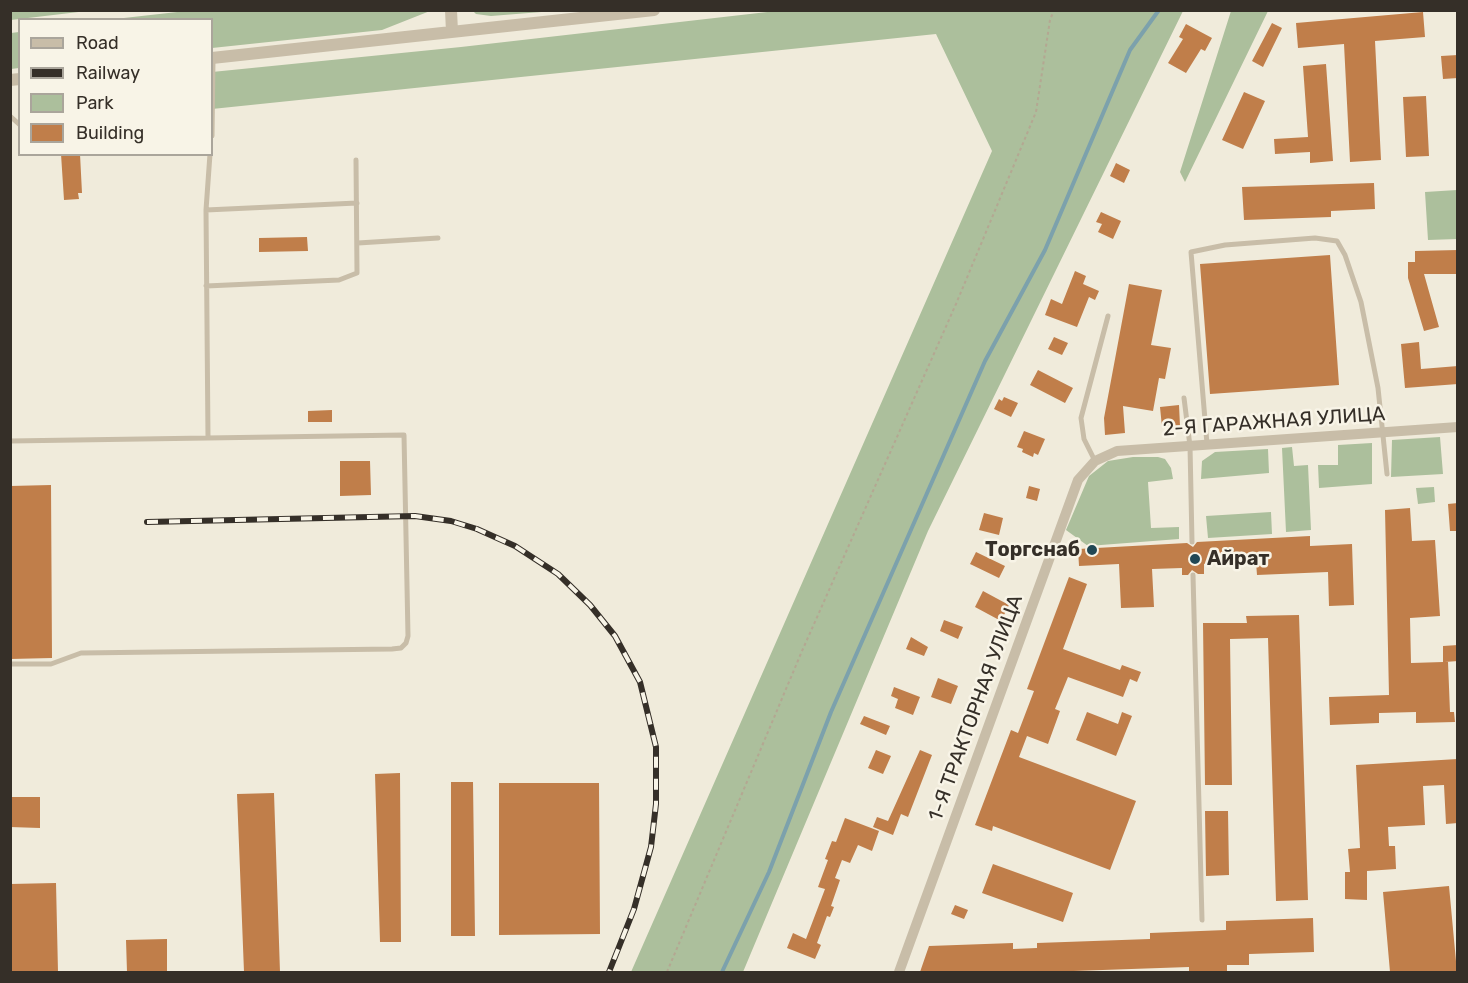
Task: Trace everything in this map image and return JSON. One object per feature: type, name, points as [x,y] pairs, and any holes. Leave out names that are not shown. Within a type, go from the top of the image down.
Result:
[{"type":"street","points":[[451,10],[452,32]]},
{"type":"street","points":[[213,58],[654,10]]},
{"type":"street","name":"2-Я ГАРАЖНАЯ УЛИЦА","points":[[1095,461],[1117,451],[1458,428]]},
{"type":"street","name":"1-Я ТРАКТОРНАЯ УЛИЦА","points":[[899,972],[1078,480],[1095,461]]},
{"type":"lane","points":[[208,438],[206,210],[210,156]]},
{"type":"lane","points":[[206,286],[349,278],[357,273],[356,160]]},
{"type":"lane","points":[[206,210],[357,203]]},
{"type":"lane","points":[[358,243],[438,238]]},
{"type":"lane","points":[[1208,445],[1191,252],[1225,245],[1315,238],[1337,241],[1351,273],[1369,331],[1387,474]]},
{"type":"lane","points":[[1095,461],[1084,440],[1081,418],[1108,316]]},
{"type":"lane","points":[[1184,398],[1190,446],[1192,542]]},
{"type":"lane","points":[[10,441],[404,435],[406,643],[392,650],[81,654],[51,664],[10,664]]},
{"type":"lane","points":[[1193,575],[1202,920]]},
{"type":"path","points":[[667,972],[802,651],[956,304],[1036,112],[1050,20],[1054,10]]},
{"type":"green space","points":[[11,10],[87,10],[18,18],[11,20]]},
{"type":"green space","points":[[186,10],[430,11],[382,30],[213,48],[213,18],[124,18]]},
{"type":"green space","points":[[473,11],[554,11],[491,16],[476,14]]},
{"type":"green space","points":[[776,11],[1183,11],[928,531],[743,972],[631,972],[992,151],[936,34],[213,109],[213,72],[461,47]]},
{"type":"green space","points":[[1231,11],[1268,11],[1185,182],[1180,172]]},
{"type":"green space","points":[[18,32],[18,68],[11,69],[11,33]]},
{"type":"green space","points":[[1457,190],[1457,239],[1428,240],[1425,192]]},
{"type":"green space","points":[[1440,437],[1443,474],[1391,477],[1392,440]]},
{"type":"green space","points":[[1372,443],[1372,484],[1319,488],[1318,465],[1338,465],[1338,445]]},
{"type":"green space","points":[[1292,447],[1294,466],[1308,465],[1311,530],[1286,532],[1282,448]]},
{"type":"green space","points":[[1268,449],[1269,473],[1201,479],[1202,461],[1215,452]]},
{"type":"green space","points":[[1133,457],[1165,459],[1171,468],[1173,479],[1148,482],[1151,528],[1179,527],[1179,539],[1088,546],[1066,530],[1089,476],[1108,461]]},
{"type":"green space","points":[[1434,487],[1435,502],[1418,504],[1416,488]]},
{"type":"green space","points":[[1271,512],[1272,534],[1208,538],[1206,516]]},
{"type":"building","points":[[1423,12],[1425,37],[1375,41],[1381,160],[1350,162],[1344,44],[1298,48],[1296,23]]},
{"type":"building","points":[[1272,23],[1282,28],[1263,67],[1252,61]]},
{"type":"building","points":[[1186,24],[1212,38],[1205,51],[1201,49],[1186,73],[1168,63],[1183,39],[1179,37]]},
{"type":"building","points":[[1458,55],[1458,78],[1443,79],[1441,56]]},
{"type":"building","points":[[1326,64],[1333,161],[1310,163],[1310,152],[1275,154],[1274,139],[1308,137],[1303,66]]},
{"type":"building","points":[[1244,92],[1265,101],[1243,149],[1222,140]]},
{"type":"building","points":[[1426,96],[1429,156],[1406,157],[1403,97]]},
{"type":"building","points":[[61,156],[80,156],[82,193],[78,193],[79,199],[64,200]]},
{"type":"building","points":[[1116,163],[1130,170],[1124,183],[1110,176]]},
{"type":"building","points":[[1374,183],[1375,209],[1331,211],[1331,217],[1244,220],[1242,187]]},
{"type":"building","points":[[1101,212],[1121,221],[1113,239],[1098,232],[1102,224],[1096,222]]},
{"type":"building","points":[[307,237],[308,251],[259,252],[259,238]]},
{"type":"building","points":[[1458,250],[1458,274],[1424,274],[1439,327],[1424,331],[1408,278],[1408,262],[1415,262],[1415,251]]},
{"type":"building","points":[[1330,255],[1339,385],[1210,394],[1200,264]]},
{"type":"building","points":[[1075,271],[1086,276],[1083,284],[1099,291],[1095,300],[1089,297],[1077,327],[1045,315],[1051,299],[1062,304]]},
{"type":"building","points":[[1129,284],[1162,290],[1151,345],[1171,348],[1165,379],[1159,378],[1153,411],[1123,406],[1125,433],[1105,435],[1104,418]]},
{"type":"building","points":[[1054,337],[1068,343],[1062,355],[1048,349]]},
{"type":"building","points":[[1419,342],[1421,369],[1458,366],[1458,384],[1405,388],[1401,344]]},
{"type":"building","points":[[1038,370],[1073,388],[1065,403],[1030,385]]},
{"type":"building","points":[[1004,397],[1018,403],[1011,417],[994,409],[999,399],[1002,401]]},
{"type":"building","points":[[1179,405],[1180,426],[1162,427],[1160,407]]},
{"type":"building","points":[[332,410],[332,422],[308,422],[308,411]]},
{"type":"building","points":[[1024,431],[1045,439],[1038,455],[1034,453],[1033,457],[1017,447]]},
{"type":"building","points":[[340,461],[370,461],[371,495],[340,496]]},
{"type":"building","points":[[51,485],[52,658],[10,659],[10,486]]},
{"type":"building","points":[[1029,486],[1040,489],[1037,501],[1026,498]]},
{"type":"building","points":[[1458,503],[1458,531],[1450,531],[1448,504]]},
{"type":"building","points":[[1410,508],[1412,541],[1435,540],[1440,616],[1410,618],[1411,663],[1443,662],[1443,646],[1458,645],[1458,661],[1445,662],[1448,662],[1450,712],[1454,712],[1455,722],[1416,723],[1416,712],[1379,713],[1379,723],[1330,725],[1329,697],[1389,695],[1385,510]]},
{"type":"building","points":[[984,513],[1003,518],[999,535],[979,530]]},
{"type":"building","points":[[1310,536],[1310,546],[1352,544],[1354,605],[1329,606],[1328,572],[1257,575],[1256,562],[1204,564],[1204,574],[1198,574],[1192,570],[1188,575],[1182,575],[1182,568],[1152,569],[1154,607],[1121,608],[1119,564],[1079,566],[1078,549],[1187,543],[1193,547],[1197,542]]},
{"type":"building","points":[[976,552],[1005,566],[999,578],[970,564]]},
{"type":"building","points":[[1069,577],[1087,584],[1063,649],[1120,670],[1122,665],[1141,672],[1137,682],[1130,679],[1123,697],[1068,677],[1055,709],[1060,711],[1048,744],[1027,736],[1019,757],[1136,801],[1110,870],[993,826],[992,831],[975,825],[1011,730],[1018,733],[1034,691],[1027,689]]},
{"type":"building","points":[[983,591],[1009,605],[1001,621],[975,607]]},
{"type":"building","points":[[1299,615],[1308,900],[1276,901],[1268,638],[1230,639],[1232,785],[1205,785],[1203,623],[1247,623],[1246,616]]},
{"type":"building","points":[[944,620],[963,627],[958,639],[940,631]]},
{"type":"building","points":[[911,637],[928,647],[924,656],[906,649]]},
{"type":"building","points":[[938,678],[958,686],[951,704],[931,697]]},
{"type":"building","points":[[894,687],[920,697],[913,715],[895,708],[898,699],[891,696]]},
{"type":"building","points":[[1087,712],[1118,724],[1122,712],[1132,716],[1116,756],[1076,740]]},
{"type":"building","points":[[864,716],[890,726],[886,735],[860,724]]},
{"type":"building","points":[[876,750],[891,756],[883,774],[868,768]]},
{"type":"building","points":[[920,750],[932,755],[908,817],[901,814],[893,835],[873,827],[877,817],[888,821]]},
{"type":"building","points":[[1458,759],[1458,823],[1446,824],[1444,785],[1423,786],[1425,825],[1388,827],[1389,846],[1395,846],[1396,869],[1367,871],[1367,900],[1345,899],[1345,872],[1350,872],[1348,849],[1360,848],[1356,765]]},
{"type":"building","points":[[400,773],[401,942],[380,942],[375,774]]},
{"type":"building","points":[[451,782],[473,782],[475,936],[451,936]]},
{"type":"building","points":[[499,783],[599,783],[600,934],[499,935]]},
{"type":"building","points":[[274,793],[280,972],[244,972],[237,794]]},
{"type":"building","points":[[10,797],[40,797],[40,828],[10,827]]},
{"type":"building","points":[[1205,811],[1228,811],[1229,875],[1206,876]]},
{"type":"building","points":[[845,818],[879,831],[872,851],[858,845],[850,863],[842,860],[835,878],[840,880],[831,906],[834,907],[830,917],[827,916],[817,943],[821,945],[815,959],[787,948],[793,933],[806,939],[825,889],[818,887],[828,860],[825,859],[832,841],[836,842]]},
{"type":"building","points":[[993,864],[1073,893],[1063,922],[982,893]]},
{"type":"building","points":[[56,883],[58,972],[10,972],[10,884]]},
{"type":"building","points":[[1449,886],[1457,972],[1390,972],[1383,892]]},
{"type":"building","points":[[955,905],[968,910],[964,919],[951,914]]},
{"type":"building","points":[[1313,918],[1314,952],[1249,954],[1249,965],[1227,965],[1227,972],[1189,972],[1189,967],[1045,972],[920,972],[929,946],[1013,943],[1013,949],[1037,948],[1037,943],[1150,939],[1150,933],[1226,930],[1226,921]]},
{"type":"building","points":[[167,939],[167,972],[127,972],[126,940]]},
{"type":"waterway","points":[[722,972],[769,872],[831,712],[985,361],[1045,250],[1130,50],[1159,10]]},
{"type":"railway","points":[[147,522],[415,516],[451,521],[477,529],[515,546],[558,574],[590,605],[615,636],[640,682],[656,747],[656,804],[651,847],[634,909],[609,972]]},
{"type":"place","name":"Торгснаб","points":[[1092,550]]},
{"type":"place","name":"Айрат","points":[[1195,559]]}]
